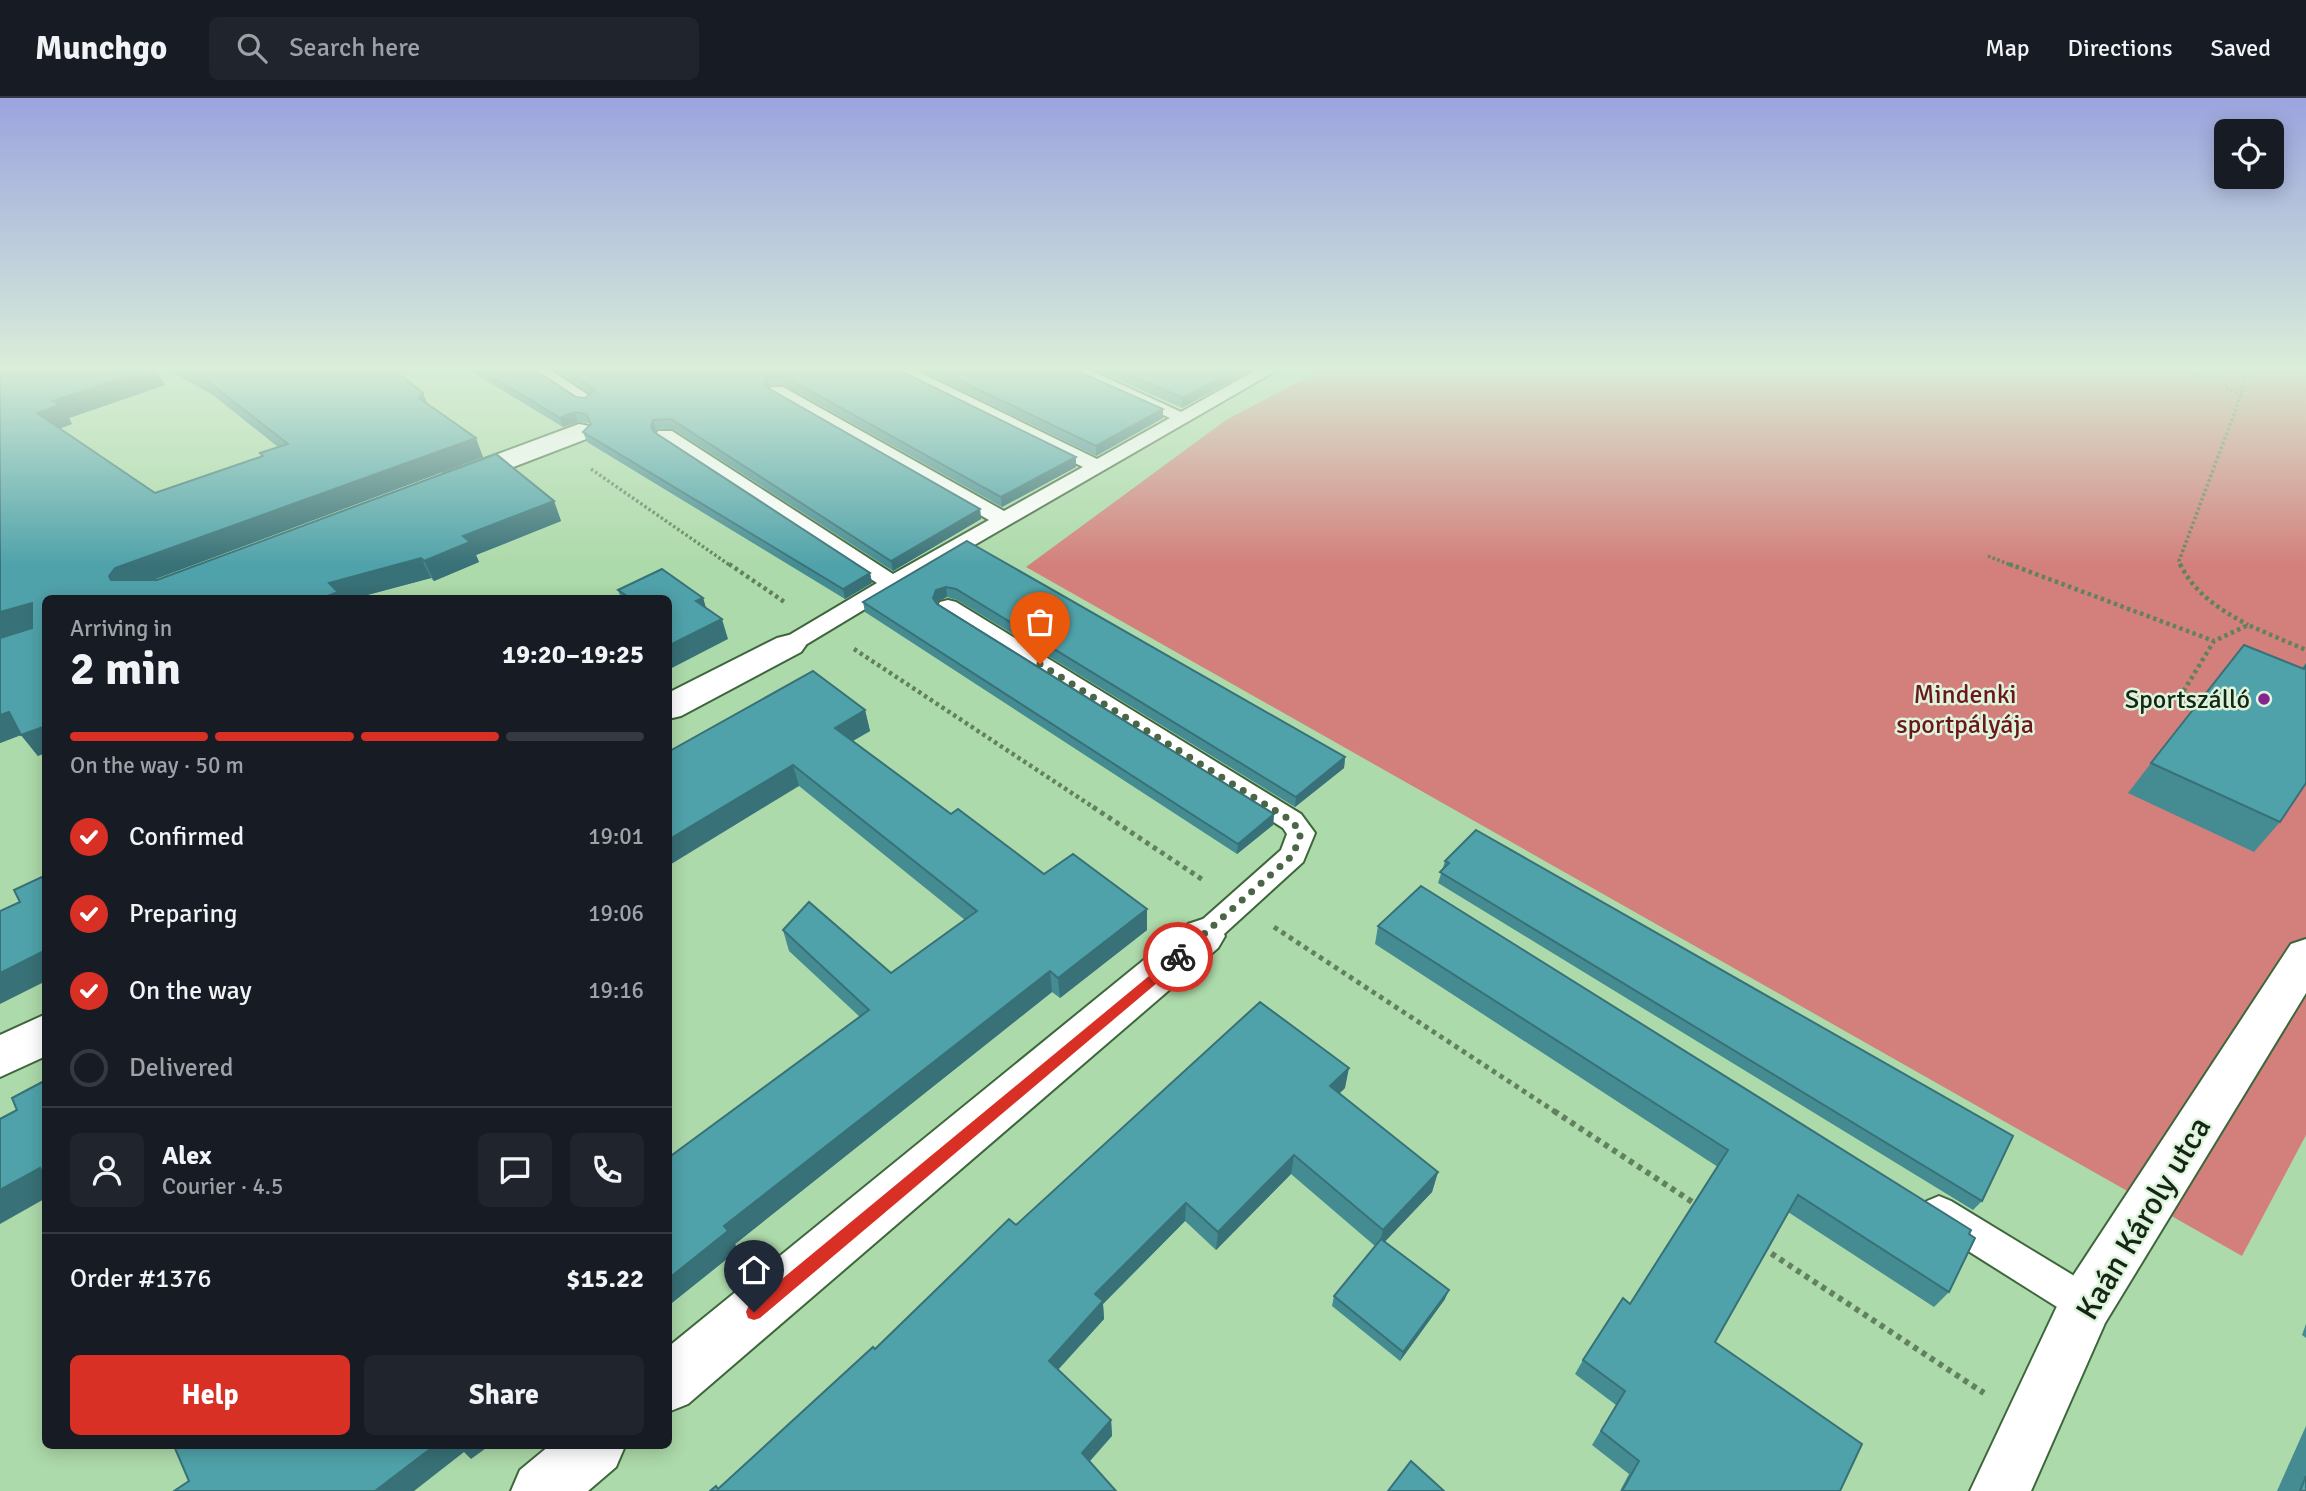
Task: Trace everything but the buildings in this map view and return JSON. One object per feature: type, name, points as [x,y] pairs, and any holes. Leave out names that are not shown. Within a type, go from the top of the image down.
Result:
[{"type":"street","points":[[424,491],[566,437]]},
{"type":"street","points":[[672,706],[789,645]]},
{"type":"street","points":[[672,1381],[1203,936]]},
{"type":"street","name":"Kaán Károly utca","points":[[2000,1491],[2086,1304],[2306,956]]},
{"type":"street","points":[[0,1057],[42,1035]]},
{"type":"street","points":[[541,1491],[591,1449]]},
{"type":"lane","points":[[665,435],[892,583]]},
{"type":"lane","points":[[855,435],[1003,519]]},
{"type":"lane","points":[[1033,435],[1096,466]]},
{"type":"lane","points":[[789,645],[1150,435]]},
{"type":"lane","points":[[948,607],[1292,821],[1301,833],[1293,855],[1203,936]]},
{"type":"lane","points":[[1910,1195],[2086,1304]]},
{"type":"path","points":[[2226,435],[2179,561],[2187,579],[2201,597],[2248,625],[2306,650]]},
{"type":"path","points":[[566,437],[820,626],[1706,1210]]},
{"type":"path","points":[[1987,556],[2214,640]]},
{"type":"path","points":[[2180,697],[2214,640],[2248,625]]},
{"type":"path","points":[[1752,1241],[2031,1424]]},
{"type":"green space","name":"Mindenki sportpályája","points":[[1206,435],[2306,435],[2306,1135],[2242,1256],[1026,567]]},
{"type":"way so far","points":[[1040,664],[1292,821],[1301,833],[1293,855],[1178,957]]},
{"type":"place","name":"Sportszálló","points":[[2264,699]]},
{"type":"route","points":[[754,1312],[1178,957]]}]
